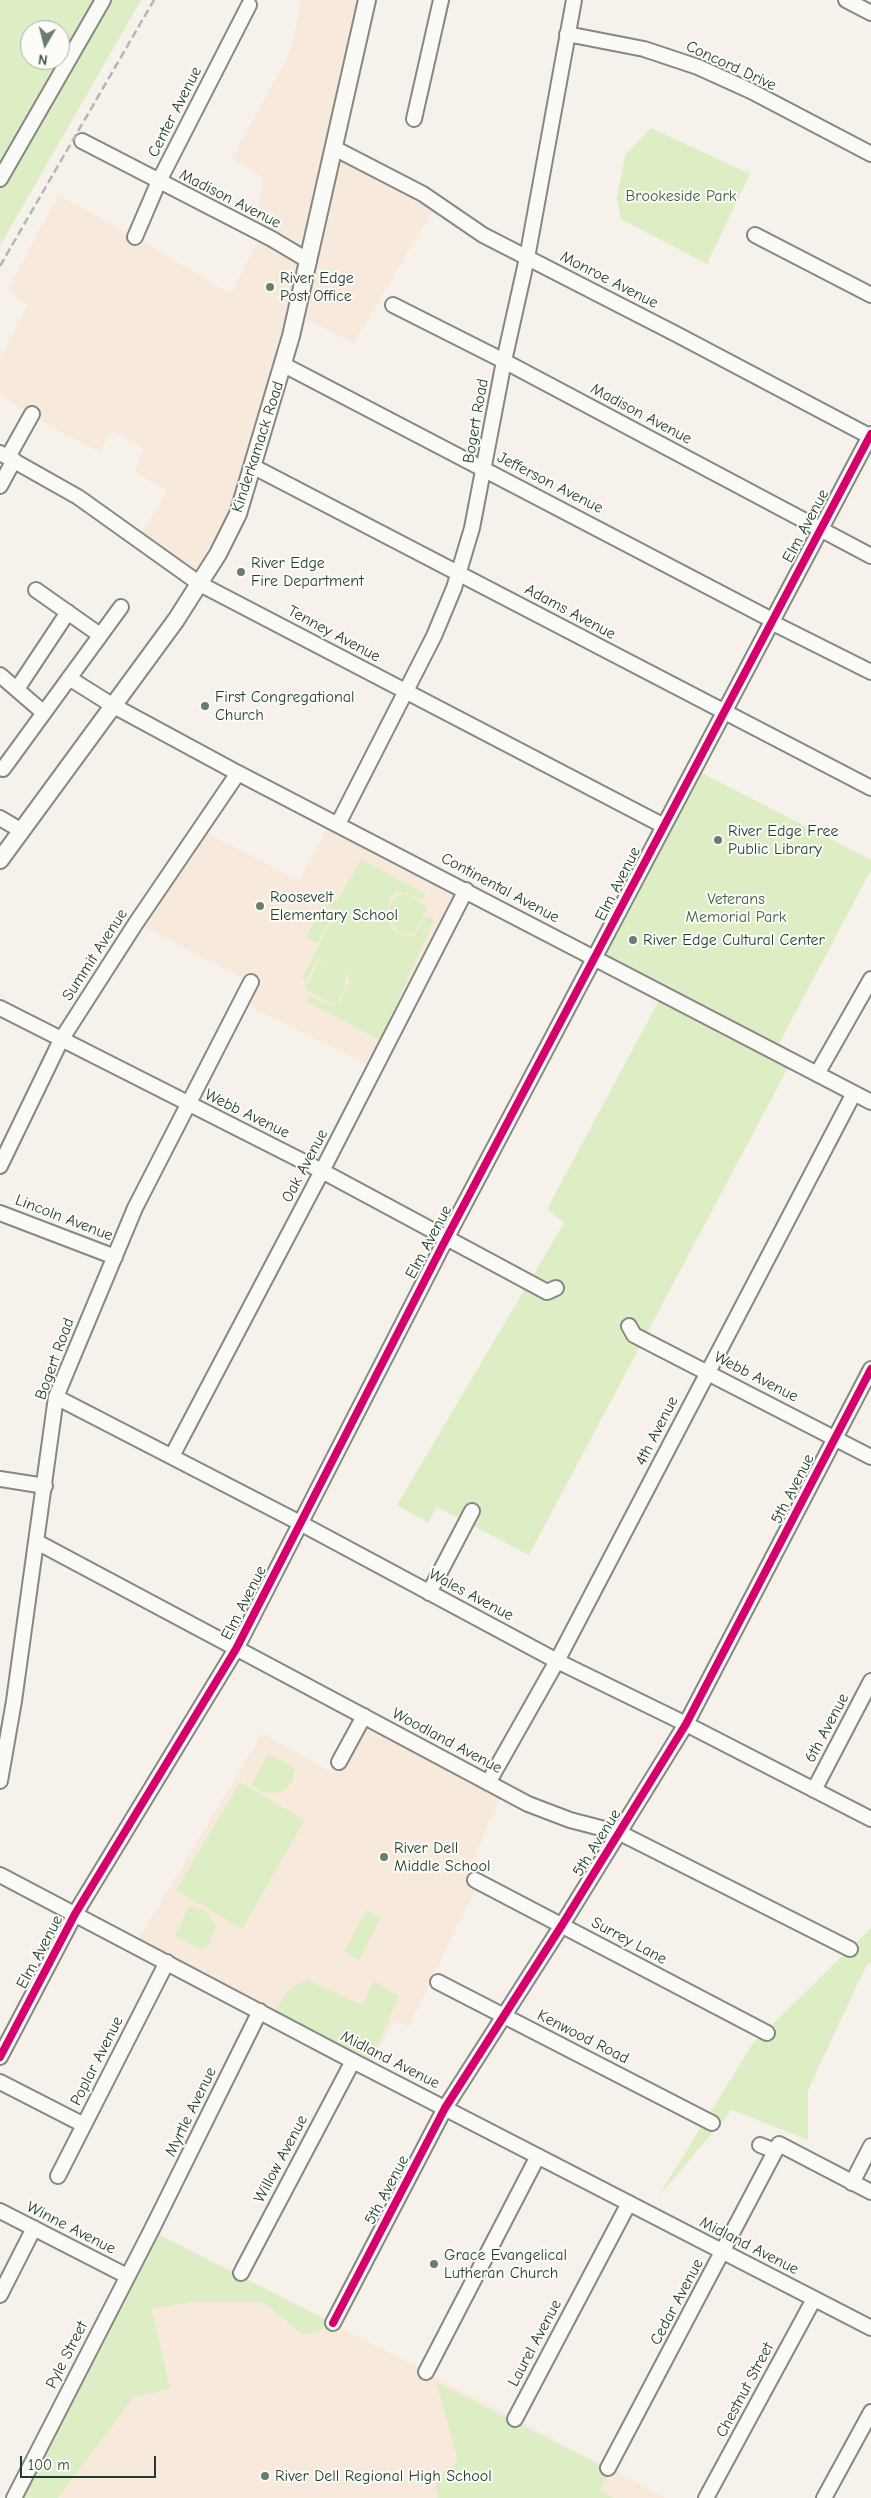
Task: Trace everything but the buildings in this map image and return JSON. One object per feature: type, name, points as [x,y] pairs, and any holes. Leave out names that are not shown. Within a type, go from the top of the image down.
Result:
[{"type":"main road","name":"Kinderkamack Road","points":[[0,860],[112,705],[142,667],[200,584],[238,514],[284,365],[367,0]]},
{"type":"street","points":[[0,180],[103,0]]},
{"type":"street","points":[[414,119],[441,0]]},
{"type":"street","name":"Bogert Road","points":[[338,824],[434,636],[458,573],[485,469],[504,361],[527,258],[574,0]]},
{"type":"street","points":[[846,0],[871,13]]},
{"type":"street","name":"Center Avenue","points":[[135,237],[159,182],[249,5]]},
{"type":"street","name":"Concord Drive","points":[[567,34],[644,49],[698,67],[750,91],[871,154]]},
{"type":"street","name":"Madison Avenue","points":[[82,141],[266,236],[309,261]]},
{"type":"street","name":"Monroe Avenue","points":[[334,148],[423,194],[483,235],[870,436]]},
{"type":"street","points":[[755,235],[871,296]]},
{"type":"street","name":"Madison Avenue","points":[[393,305],[504,361],[871,556]]},
{"type":"street","name":"Jefferson Avenue","points":[[284,365],[871,672]]},
{"type":"street","points":[[0,486],[7,456],[32,414]]},
{"type":"street","name":"Elm Avenue","points":[[0,2057],[75,1914],[236,1649],[447,1237],[870,436]]},
{"type":"street","name":"Tenney Avenue","points":[[7,456],[78,497],[200,584],[664,826]]},
{"type":"street","name":"Adams Avenue","points":[[254,467],[871,788]]},
{"type":"street","points":[[36,590],[100,635]]},
{"type":"street","points":[[3,769],[120,607]]},
{"type":"street","points":[[17,689],[68,612]]},
{"type":"street","points":[[0,675],[44,713]]},
{"type":"street","name":"Continental Avenue","points":[[69,678],[112,705],[238,773],[871,1102]]},
{"type":"street","name":"Summit Avenue","points":[[0,1166],[61,1040],[136,923],[238,773]]},
{"type":"street","points":[[0,818],[22,831]]},
{"type":"street","name":"Oak Avenue","points":[[172,1456],[322,1171],[466,890]]},
{"type":"street","points":[[817,1074],[871,979]]},
{"type":"street","name":"Bogert Road","points":[[0,1781],[10,1730],[56,1397],[135,1208],[251,982]]},
{"type":"street","name":"Webb Avenue","points":[[0,1008],[322,1171],[547,1292],[556,1288]]},
{"type":"street","name":"4th Avenue","points":[[488,1783],[557,1661],[854,1093]]},
{"type":"street","name":"Lincoln Avenue","points":[[0,1213],[115,1257]]},
{"type":"street","name":"Webb Avenue","points":[[629,1326],[634,1335],[871,1456]]},
{"type":"street","name":"5th Avenue","points":[[333,2322],[445,2108],[620,1833],[686,1724],[871,1370]]},
{"type":"street","name":"Wales Avenue","points":[[56,1397],[300,1522],[557,1661],[686,1724],[871,1819]]},
{"type":"street","points":[[0,1479],[45,1486]]},
{"type":"street","points":[[429,1593],[472,1511]]},
{"type":"street","name":"Woodland Avenue","points":[[37,1542],[488,1783],[536,1807],[570,1820],[620,1833],[850,1949]]},
{"type":"street","name":"6th Avenue","points":[[814,1790],[871,1681]]},
{"type":"street","points":[[339,1762],[364,1716]]},
{"type":"street","name":"Midland Avenue","points":[[0,1875],[353,2061],[871,2328]]},
{"type":"street","name":"Surrey Lane","points":[[475,1880],[767,2033]]},
{"type":"street","name":"Poplar Avenue","points":[[58,2176],[167,1962]]},
{"type":"street","name":"Kenwood Road","points":[[438,1982],[712,2123]]},
{"type":"street","name":"Myrtle Avenue","points":[[152,2228],[260,2011]]},
{"type":"street","name":"Willow Avenue","points":[[240,2273],[353,2061]]},
{"type":"street","points":[[0,2082],[84,2125]]},
{"type":"street","points":[[760,2145],[775,2151],[779,2144],[871,2192]]},
{"type":"street","points":[[852,2183],[871,2146]]},
{"type":"street","name":"Cedar Avenue","points":[[608,2468],[775,2151]]},
{"type":"street","points":[[426,2372],[538,2156]]},
{"type":"street","name":"Laurel Avenue","points":[[515,2419],[629,2203]]},
{"type":"street","name":"Winne Avenue","points":[[0,2211],[127,2276]]},
{"type":"street","points":[[0,2295],[34,2228]]},
{"type":"street","name":"Pyle Street","points":[[14,2498],[152,2228]]},
{"type":"street","name":"Chestnut Street","points":[[706,2498],[814,2299]]},
{"type":"street","points":[[824,2498],[871,2412]]},
{"type":"shaded area","points":[[301,0],[367,0],[334,148],[438,203],[353,344],[297,313],[254,467],[200,584],[136,540],[168,491],[135,472],[144,448],[112,431],[100,452],[31,416],[31,414],[0,396],[0,359],[27,305],[7,291],[58,195],[135,237],[231,294],[261,234],[249,227],[258,216],[263,178],[232,159],[291,50]]},
{"type":"shaded area","points":[[332,820],[466,890],[375,1068],[241,1002],[251,982],[136,923],[200,829],[299,881]]},
{"type":"shaded area","points":[[364,1716],[504,1791],[472,1861],[486,1867],[409,2027],[394,2021],[369,2070],[138,1940],[262,1733],[333,1773]]},
{"type":"shaded area","points":[[193,2302],[263,2302],[304,2336],[333,2323],[666,2498],[58,2498],[134,2396],[152,2309]]},
{"type":"green space","points":[[0,0],[141,0],[0,246]]},
{"type":"green space","name":"Brookeside Park","points":[[651,128],[750,174],[707,264],[621,219],[617,198],[625,155]]},
{"type":"green space","name":"Veterans Memorial Park","points":[[694,769],[871,860],[871,870],[774,1053],[791,1062],[529,1555],[437,1507],[428,1523],[397,1505],[564,1223],[547,1209],[662,995],[596,960]]},
{"type":"green space","points":[[361,859],[427,895],[421,900],[403,892],[397,892],[390,898],[386,917],[395,931],[404,935],[414,936],[425,917],[435,918],[380,1040],[306,1001],[309,995],[332,1006],[341,1001],[350,980],[346,974],[345,990],[337,1002],[332,1004],[305,989],[319,961],[324,960],[318,959],[307,981],[302,979],[336,911],[325,905],[329,897],[337,902]]},
{"type":"green space","points":[[403,893],[428,907],[414,933],[405,934],[398,931],[389,919],[389,907],[395,898]]},
{"type":"green space","points":[[321,906],[334,912],[318,943],[306,937]]},
{"type":"green space","points":[[268,1754],[295,1768],[292,1783],[281,1792],[266,1793],[251,1785]]},
{"type":"green space","points":[[240,1782],[305,1820],[242,1929],[176,1890]]},
{"type":"green space","points":[[189,1906],[206,1911],[216,1927],[209,1945],[203,1950],[175,1936]]},
{"type":"green space","points":[[366,1910],[381,1918],[359,1960],[344,1952]]},
{"type":"green space","points":[[871,1928],[871,1963],[866,1966],[808,2090],[808,2140],[732,2110],[658,2197],[753,2043]]},
{"type":"green space","points":[[308,1980],[362,2005],[374,1981],[399,1996],[370,2062],[275,2011],[285,1994],[295,1985]]},
{"type":"green space","points":[[156,2233],[335,2324],[304,2336],[263,2302],[193,2302],[152,2309],[170,2389],[134,2397],[58,2498],[14,2498]]},
{"type":"green space","points":[[436,2382],[610,2470],[600,2490],[613,2498],[438,2498],[435,2481],[458,2461]]},
{"type":"railway","points":[[0,266],[154,0]]},
{"type":"cycle path","points":[[0,2057],[75,1914],[236,1649],[447,1237],[871,434]]},
{"type":"cycle path","points":[[333,2323],[445,2108],[562,1925],[686,1724],[871,1369]]},
{"type":"place","name":"River Edge Post Office","points":[[270,287]]},
{"type":"place","name":"River Edge Fire Department","points":[[241,572]]},
{"type":"place","name":"First Congregational Church","points":[[205,706]]},
{"type":"place","name":"River Edge Free Public Library","points":[[718,840]]},
{"type":"place","name":"Roosevelt Elementary School","points":[[260,906]]},
{"type":"place","name":"River Edge Cultural Center","points":[[633,940]]},
{"type":"place","name":"River Dell Middle School","points":[[384,1857]]},
{"type":"place","name":"Grace Evangelical Lutheran Church","points":[[434,2264]]},
{"type":"place","name":"River Dell Regional High School","points":[[265,2476]]}]
